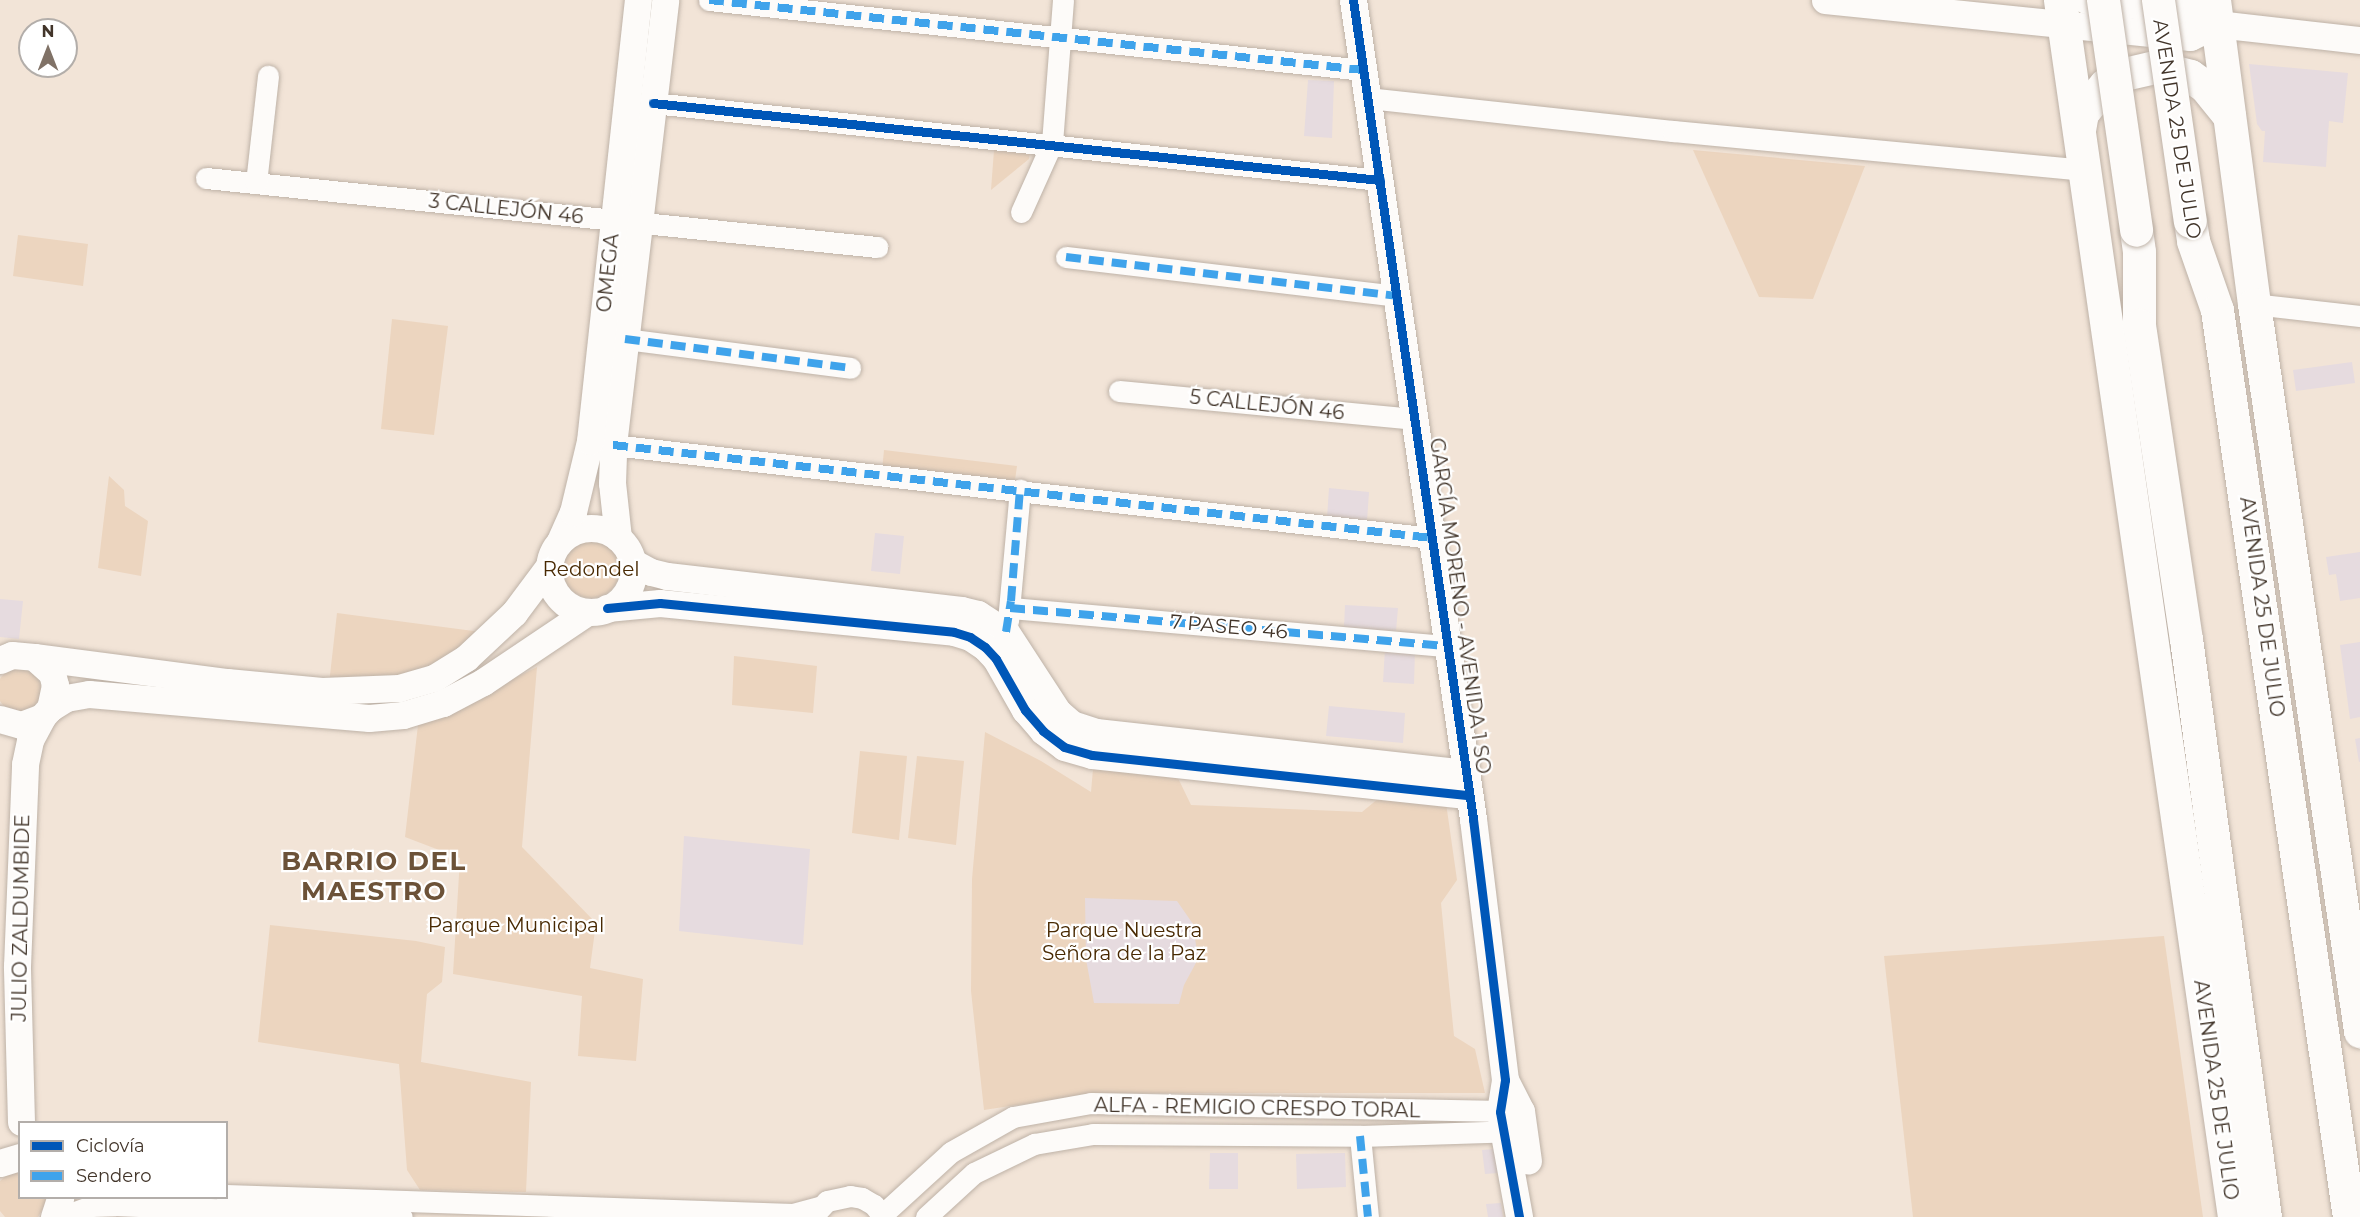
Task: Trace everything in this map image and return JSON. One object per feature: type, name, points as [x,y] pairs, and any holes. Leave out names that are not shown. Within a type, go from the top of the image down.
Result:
[{"type":"main road","name":"AVENIDA 25 DE JULIO","points":[[2103,0],[2139,252],[2139,325],[2186,639],[2265,1217]]},
{"type":"main road","name":"AVENIDA 25 DE JULIO","points":[[2158,0],[2193,241],[2217,310],[2275,695],[2349,1217]]},
{"type":"main road","name":"AVENIDA 25 DE JULIO","points":[[2216,12],[2254,304],[2359,1012]]},
{"type":"main road","name":"AVENIDA 25 DE JULIO","points":[[2062,13],[2234,1216]]},
{"type":"main road","points":[[2079,130],[2082,113],[2105,85],[2128,72],[2155,67],[2173,70],[2198,81],[2217,99],[2229,116]]},
{"type":"main road","points":[[2275,695],[2296,587]]},
{"type":"main road","points":[[2163,722],[2186,639]]},
{"type":"main road","points":[[2339,1142],[2360,1192]]},
{"type":"street","name":"OMEGA","points":[[618,538],[612,483],[613,445],[625,339],[626,221],[638,0]]},
{"type":"street","name":"OMEGA","points":[[560,541],[573,512],[590,441],[626,221],[652,103],[665,0]]},
{"type":"street","points":[[709,0],[1363,70]]},
{"type":"street","points":[[1021,212],[1052,143],[1063,0]]},
{"type":"street","name":"GARCÍA MORENO - AVENIDA 1 SO","points":[[1353,0],[1468,784],[1505,1080],[1537,1217]]},
{"type":"street","points":[[1825,0],[2062,13],[2190,37],[2216,12]]},
{"type":"street","points":[[2086,0],[2216,12],[2360,40]]},
{"type":"street","points":[[256,183],[268,76]]},
{"type":"street","points":[[1368,98],[1673,131],[2085,170]]},
{"type":"street","points":[[652,103],[1052,143],[1380,180]]},
{"type":"street","name":"3 CALLEJÓN 46","points":[[206,178],[877,246]]},
{"type":"street","points":[[1066,257],[1396,296]]},
{"type":"street","points":[[2254,304],[2360,316]]},
{"type":"street","points":[[625,339],[850,368]]},
{"type":"street","name":"5 CALLEJÓN 46","points":[[1119,391],[1414,419]]},
{"type":"street","points":[[613,445],[1432,538]]},
{"type":"street","points":[[1020,490],[1008,620],[1058,711],[1072,724],[1096,732],[1468,784]]},
{"type":"street","points":[[0,719],[21,725],[46,713],[66,698],[89,694],[369,718],[403,715],[443,703],[483,682],[597,610],[619,601],[628,589],[633,576],[632,562],[618,538],[607,531],[582,529],[560,541],[552,553],[549,566],[550,580],[555,592],[564,603],[597,610],[660,603],[954,632],[970,637],[985,647],[996,659],[1025,711],[1043,731],[1064,747],[1092,755],[1468,784]]},
{"type":"street","points":[[632,562],[667,576],[961,610],[1008,620]]},
{"type":"street","points":[[12,656],[322,691],[399,688],[434,678],[466,658],[514,613],[549,566]]},
{"type":"street","name":"7 PASEO 46","points":[[1008,620],[1448,646]]},
{"type":"street","points":[[12,656],[51,673],[55,697],[46,713]]},
{"type":"street","name":"JULIO ZALDUMBIDE","points":[[21,1121],[17,966],[25,764],[30,740],[46,713]]},
{"type":"street","name":"ALFA - REMIGIO CRESPO TORAL","points":[[883,1216],[951,1152],[1013,1117],[1091,1103],[1513,1121]]},
{"type":"street","name":"GARCÍA MORENO - AVENIDA 1 SO","points":[[1513,1121],[1519,1217]]},
{"type":"street","name":"ALFA - REMIGIO CRESPO TORAL","points":[[926,1217],[974,1173],[1034,1144],[1093,1134],[1360,1136],[1513,1121]]},
{"type":"street","points":[[1360,1136],[1368,1217]]},
{"type":"street","points":[[0,1164],[18,1158]]},
{"type":"street","points":[[228,1195],[735,1214],[815,1212],[837,1197],[850,1196],[862,1198],[883,1216]]},
{"type":"street","points":[[54,1217],[59,1199]]},
{"type":"street","points":[[61,1217],[90,1206],[115,1205],[402,1217]]},
{"type":"green space","points":[[994,150],[1030,152],[1029,159],[991,190]]},
{"type":"green space","points":[[1693,150],[1865,166],[1813,299],[1759,297]]},
{"type":"green space","points":[[18,235],[88,244],[83,286],[13,276]]},
{"type":"green space","points":[[392,319],[448,326],[434,435],[381,429]]},
{"type":"green space","points":[[884,450],[1017,466],[1014,487],[882,471]]},
{"type":"green space","points":[[109,476],[124,490],[125,506],[148,521],[141,576],[98,568]]},
{"type":"green space","name":"Redondel","points":[[585,540],[597,540],[612,548],[620,563],[620,575],[612,590],[597,598],[585,598],[570,590],[562,575],[562,563],[570,548]]},
{"type":"green space","points":[[337,613],[481,632],[433,672],[329,684]]},
{"type":"green space","points":[[734,656],[817,666],[813,713],[732,705]]},
{"type":"green space","name":"Parque Municipal","points":[[537,667],[522,847],[596,923],[590,968],[643,979],[636,1061],[578,1056],[582,996],[453,974],[460,858],[405,837],[418,725]]},
{"type":"green space","points":[[19,668],[35,674],[41,690],[35,706],[19,712],[3,706],[-1,698],[-1,682],[3,674]]},
{"type":"green space","name":"Parque Nuestra Señora de la Paz","points":[[985,732],[1041,761],[1091,792],[1093,769],[1178,778],[1191,805],[1362,812],[1379,798],[1446,803],[1457,880],[1441,903],[1454,1036],[1475,1049],[1485,1093],[1096,1093],[984,1110],[971,991],[972,879]]},
{"type":"green space","points":[[860,751],[907,756],[899,840],[852,833]]},
{"type":"green space","points":[[917,756],[964,761],[956,845],[908,838]]},
{"type":"green space","points":[[270,925],[416,941],[445,947],[442,982],[427,994],[421,1062],[531,1082],[526,1192],[420,1190],[407,1170],[399,1064],[258,1042]]},
{"type":"green space","points":[[2164,936],[2203,1217],[1913,1217],[1884,956]]},
{"type":"green space","points":[[18,1170],[18,1199],[48,1199],[38,1217],[5,1217],[0,1211],[0,1181],[10,1172]]},
{"type":"building","points":[[2249,64],[2348,73],[2343,123],[2329,121],[2326,167],[2263,162],[2265,131],[2262,131],[2257,124]]},
{"type":"building","points":[[1308,80],[1334,81],[1332,138],[1304,136]]},
{"type":"building","points":[[2352,362],[2355,383],[2296,391],[2293,370]]},
{"type":"building","points":[[1329,488],[1369,492],[1367,521],[1327,518]]},
{"type":"building","points":[[875,533],[904,536],[900,574],[871,571]]},
{"type":"building","points":[[2360,552],[2360,598],[2340,601],[2336,574],[2329,575],[2326,557]]},
{"type":"building","points":[[0,599],[23,601],[19,639],[0,637]]},
{"type":"building","points":[[1345,605],[1398,608],[1396,631],[1344,628]]},
{"type":"building","points":[[2360,642],[2360,717],[2350,719],[2340,645]]},
{"type":"building","points":[[1385,649],[1415,651],[1414,684],[1383,682]]},
{"type":"building","points":[[1329,706],[1405,713],[1403,743],[1326,736]]},
{"type":"building","points":[[2360,738],[2360,762],[2359,762],[2355,739]]},
{"type":"building","points":[[684,836],[810,849],[803,945],[679,931]]},
{"type":"building","points":[[1085,898],[1177,901],[1193,924],[1198,959],[1184,985],[1179,1004],[1094,1003],[1086,959]]},
{"type":"building","points":[[1495,1149],[1498,1173],[1485,1174],[1482,1150]]},
{"type":"building","points":[[1210,1153],[1238,1153],[1238,1189],[1209,1189]]},
{"type":"building","points":[[1345,1153],[1346,1187],[1297,1189],[1296,1154]]},
{"type":"building","points":[[1501,1203],[1503,1217],[1488,1217],[1486,1204]]},
{"type":"marked path","points":[[709,0],[1363,70]]},
{"type":"marked path","points":[[1066,257],[1397,296]]},
{"type":"marked path","points":[[625,339],[850,368]]},
{"type":"marked path","points":[[613,445],[1432,538]]},
{"type":"marked path","points":[[1006,632],[1011,601],[1020,490]]},
{"type":"marked path","points":[[1010,608],[1448,646]]},
{"type":"marked path","points":[[1360,1136],[1368,1217]]},
{"type":"cycle path","points":[[1353,0],[1473,819],[1505,1080],[1500,1112],[1519,1217]]},
{"type":"cycle path","points":[[653,103],[1380,180]]},
{"type":"cycle path","points":[[607,608],[660,603],[954,632],[970,637],[985,647],[996,659],[1025,710],[1043,731],[1064,747],[1092,755],[1469,795]]},
{"type":"district","name":"BARRIO DEL MAESTRO","points":[[374,877]]}]
